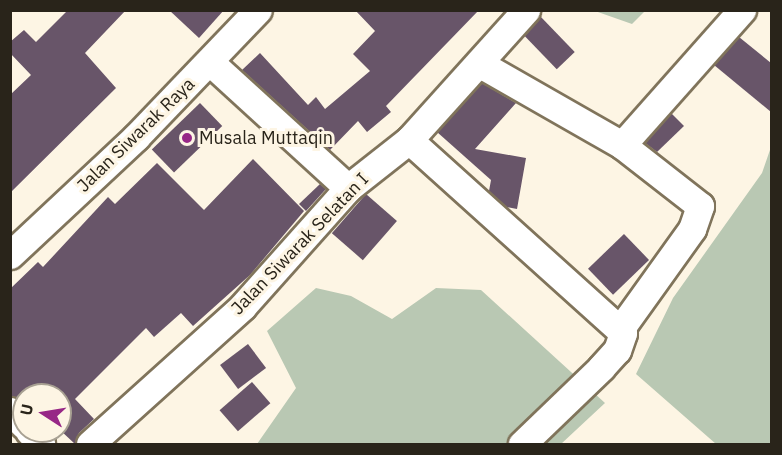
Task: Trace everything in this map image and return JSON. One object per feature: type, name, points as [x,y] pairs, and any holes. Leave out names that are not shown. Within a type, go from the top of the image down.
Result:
[{"type":"street","name":"Jalan Siwarak Raya","points":[[10,255],[210,62],[258,10]]},
{"type":"street","name":"Jalan Siwarak Selatan I","points":[[90,444],[243,306],[348,188],[409,140],[480,64],[526,10]]},
{"type":"street","points":[[622,145],[742,10]]},
{"type":"street","points":[[210,62],[348,188]]},
{"type":"street","points":[[480,64],[622,145],[700,206],[692,229],[621,328],[617,350],[522,444]]},
{"type":"street","points":[[409,140],[523,248],[621,328]]},
{"type":"green space","points":[[595,11],[645,11],[632,24]]},
{"type":"green space","points":[[771,147],[771,444],[716,444],[636,374],[673,298],[762,173]]},
{"type":"green space","points":[[316,288],[351,296],[392,319],[436,288],[481,290],[605,403],[561,444],[257,444],[296,388],[267,331]]},
{"type":"building","points":[[68,10],[126,10],[85,53],[116,88],[10,193],[10,95],[31,75],[10,53],[10,42],[24,30],[36,42]]},
{"type":"building","points":[[169,10],[224,10],[199,38]]},
{"type":"building","points":[[355,10],[479,10],[386,106],[391,112],[367,132],[358,121],[330,150],[242,70],[260,53],[308,105],[316,97],[325,109],[370,71],[353,54],[375,31]]},
{"type":"building","points":[[540,16],[575,52],[557,69],[522,33]]},
{"type":"building","points":[[739,37],[771,63],[771,112],[714,65]]},
{"type":"building","points":[[482,83],[516,103],[475,149],[526,158],[517,209],[506,207],[489,191],[491,180],[437,132]]},
{"type":"building","name":"Musala Muttaqin","points":[[200,103],[222,126],[174,173],[152,150]]},
{"type":"building","points":[[671,113],[684,126],[657,152],[645,143]]},
{"type":"building","points":[[253,159],[304,211],[250,275],[193,326],[181,313],[154,337],[146,328],[75,399],[94,419],[79,433],[75,444],[72,441],[72,383],[12,383],[12,397],[10,396],[10,289],[38,262],[43,267],[108,197],[115,204],[157,163],[204,210]]},
{"type":"building","points":[[320,184],[326,189],[306,211],[299,204]]},
{"type":"building","points":[[366,194],[397,221],[363,260],[332,233]]},
{"type":"building","points":[[624,234],[649,260],[613,295],[588,269]]},
{"type":"building","points":[[248,344],[266,368],[238,389],[220,365]]},
{"type":"building","points":[[252,382],[270,403],[238,431],[220,410]]},
{"type":"place","name":"Musala Muttaqin","points":[[187,138]]}]
